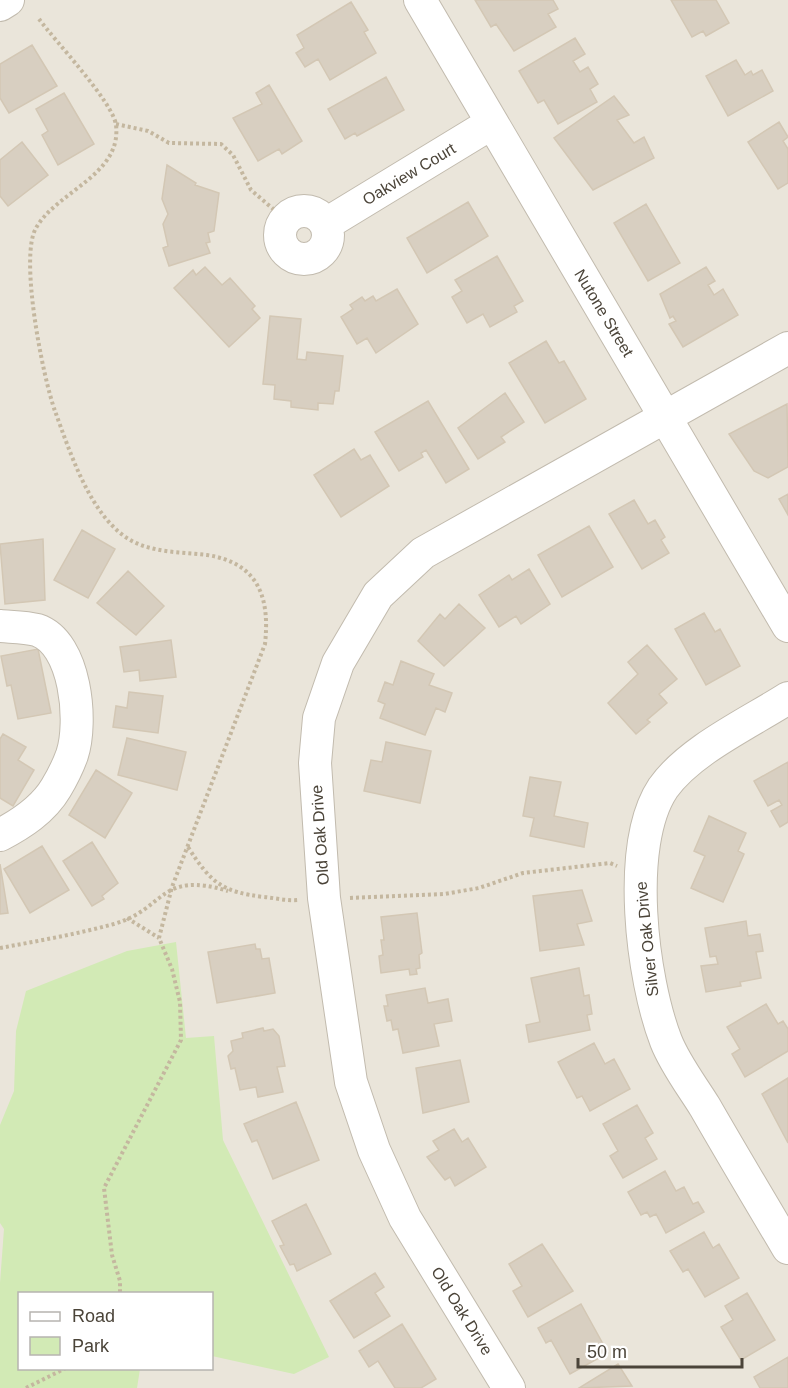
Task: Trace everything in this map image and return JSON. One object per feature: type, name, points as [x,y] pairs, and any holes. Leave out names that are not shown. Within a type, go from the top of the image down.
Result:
[{"type":"street","points":[[0,5],[8,0]]},
{"type":"street","name":"Nutone Street","points":[[420,0],[788,626]]},
{"type":"street","name":"Oakview Court","points":[[326,224],[492,123]]},
{"type":"street","points":[[297,212],[314,213],[326,224],[328,239],[322,252],[308,259],[293,257],[283,246],[281,230],[286,220],[297,212]]},
{"type":"street","name":"Old Oak Drive","points":[[509,1388],[405,1218],[374,1150],[351,1082],[324,898],[315,763],[319,718],[338,663],[378,595],[423,553],[788,348]]},
{"type":"street","points":[[0,626],[38,631],[61,650],[72,674],[76,712],[73,754],[55,790],[27,821],[0,835]]},
{"type":"street","name":"Silver Oak Drive","points":[[788,698],[708,747],[680,769],[663,789],[650,817],[640,873],[645,946],[652,1000],[666,1043],[788,1248]]},
{"type":"path","points":[[39,19],[100,96],[116,124],[113,149],[104,166],[58,205],[35,229],[31,258],[33,325],[51,400],[76,467],[98,507],[130,540],[152,549],[210,556],[231,562],[248,574],[262,588],[268,620],[265,644],[172,887],[159,938]]},
{"type":"path","points":[[116,124],[148,131],[169,143],[220,144],[233,155],[251,190],[286,220]]},
{"type":"path","points":[[188,846],[200,866],[214,880],[232,892]]},
{"type":"path","points":[[0,948],[117,923],[172,887],[208,885],[232,892],[294,901],[444,894],[479,888],[523,873],[610,863],[640,873]]},
{"type":"path","points":[[120,1292],[120,1281],[112,1255],[104,1188],[181,1040],[180,1002],[172,969],[159,938],[127,918]]},
{"type":"path","points":[[26,1388],[62,1370]]},
{"type":"shaded area","points":[[0,0],[788,0],[788,1388],[0,1388]]},
{"type":"green space","points":[[176,942],[186,1038],[214,1036],[223,1140],[329,1357],[294,1374],[213,1356],[213,1292],[18,1292],[18,1370],[140,1370],[137,1388],[0,1388],[0,1283],[4,1229],[0,1223],[0,1125],[14,1091],[16,1031],[26,991],[127,951]]},
{"type":"building","points":[[475,0],[553,0],[558,9],[548,14],[556,27],[514,51],[496,24],[491,27]]},
{"type":"building","points":[[671,0],[716,0],[729,23],[706,36],[703,31],[692,37]]},
{"type":"building","points":[[351,2],[368,30],[364,32],[376,53],[330,80],[318,59],[305,67],[296,53],[304,48],[297,35]]},
{"type":"building","points":[[575,38],[585,54],[573,61],[580,72],[588,67],[598,84],[590,89],[597,102],[558,124],[544,100],[538,103],[519,71]]},
{"type":"building","points":[[32,45],[57,86],[9,113],[0,98],[0,64]]},
{"type":"building","points":[[736,60],[745,75],[751,71],[753,75],[762,70],[773,91],[728,116],[706,76]]},
{"type":"building","points":[[386,77],[404,110],[357,136],[355,133],[345,139],[328,109]]},
{"type":"building","points":[[269,85],[302,141],[282,154],[279,149],[258,161],[233,118],[262,104],[256,93]]},
{"type":"building","points":[[64,93],[94,144],[58,165],[42,135],[48,131],[36,109]]},
{"type":"building","points":[[614,96],[629,115],[617,120],[634,143],[644,137],[654,158],[593,190],[554,138]]},
{"type":"building","points":[[779,122],[788,137],[783,141],[788,149],[788,183],[778,189],[748,142]]},
{"type":"building","points":[[22,142],[48,175],[8,206],[0,196],[0,160]]},
{"type":"building","points":[[167,165],[196,183],[195,185],[219,193],[214,231],[208,233],[210,242],[206,243],[210,253],[169,266],[163,248],[168,246],[163,224],[168,214],[162,199]]},
{"type":"building","points":[[468,202],[488,236],[427,273],[407,238]]},
{"type":"building","points":[[646,204],[680,263],[648,281],[614,223]]},
{"type":"building","points":[[497,256],[523,301],[514,306],[517,312],[490,327],[483,314],[467,323],[452,297],[462,291],[455,280]]},
{"type":"building","points":[[205,267],[222,285],[230,278],[255,306],[252,309],[260,318],[229,347],[174,288],[193,270],[196,275]]},
{"type":"building","points":[[706,267],[715,281],[708,285],[714,295],[723,289],[738,315],[683,347],[669,324],[676,321],[673,316],[670,318],[660,294]]},
{"type":"building","points":[[397,289],[418,324],[376,353],[367,338],[357,344],[341,317],[353,309],[350,305],[362,297],[365,301],[373,296],[376,301]]},
{"type":"building","points":[[270,316],[301,319],[297,359],[306,360],[307,352],[343,356],[339,391],[335,391],[333,404],[318,403],[318,410],[291,407],[291,401],[274,399],[275,385],[263,384]]},
{"type":"building","points":[[546,341],[559,363],[564,361],[586,399],[545,423],[509,363]]},
{"type":"building","points":[[505,393],[524,422],[501,437],[505,442],[478,459],[458,428]]},
{"type":"building","points":[[428,401],[469,469],[446,483],[426,450],[421,453],[423,457],[399,471],[375,432]]},
{"type":"building","points":[[787,404],[788,467],[768,478],[754,471],[729,434]]},
{"type":"building","points":[[354,449],[361,460],[370,455],[389,486],[341,517],[314,475]]},
{"type":"building","points":[[788,494],[788,515],[779,499]]},
{"type":"building","points":[[634,500],[648,524],[655,520],[665,537],[661,540],[669,553],[642,569],[609,514]]},
{"type":"building","points":[[589,526],[613,567],[562,597],[538,555]]},
{"type":"building","points":[[82,530],[115,549],[88,598],[54,580]]},
{"type":"building","points":[[43,539],[45,600],[5,604],[0,544]]},
{"type":"building","points":[[529,569],[550,604],[521,624],[516,616],[499,627],[479,595],[509,575],[512,580]]},
{"type":"building","points":[[128,571],[164,606],[136,635],[97,603]]},
{"type":"building","points":[[459,604],[485,628],[444,666],[418,641],[440,614],[445,619]]},
{"type":"building","points":[[704,613],[715,632],[720,629],[740,666],[706,685],[675,629]]},
{"type":"building","points":[[171,640],[176,677],[140,681],[139,670],[124,672],[120,647]]},
{"type":"building","points":[[647,645],[677,679],[659,694],[667,703],[647,720],[650,722],[636,734],[608,703],[638,674],[628,662]]},
{"type":"building","points":[[38,649],[51,713],[18,719],[11,685],[7,686],[1,656]]},
{"type":"building","points":[[401,661],[434,674],[429,685],[452,693],[445,712],[436,708],[425,735],[380,718],[385,704],[378,701],[385,682],[393,685]]},
{"type":"building","points":[[129,692],[163,696],[158,733],[113,727],[116,706],[127,708]]},
{"type":"building","points":[[3,734],[26,747],[18,760],[34,770],[13,806],[0,798],[0,739]]},
{"type":"building","points":[[127,738],[186,752],[177,790],[118,775]]},
{"type":"building","points":[[386,742],[431,751],[420,803],[364,791],[371,760],[382,762]]},
{"type":"building","points":[[788,762],[788,822],[780,827],[771,811],[782,805],[779,800],[768,806],[754,781]]},
{"type":"building","points":[[96,770],[132,793],[105,838],[69,815]]},
{"type":"building","points":[[530,777],[561,782],[554,816],[588,823],[584,847],[530,836],[534,818],[523,816]]},
{"type":"building","points":[[709,816],[746,833],[738,851],[744,854],[723,902],[691,888],[705,856],[694,851]]},
{"type":"building","points":[[92,842],[118,883],[102,896],[104,899],[92,906],[63,861]]},
{"type":"building","points":[[42,846],[69,890],[30,913],[4,869]]},
{"type":"building","points":[[0,864],[8,913],[0,914]]},
{"type":"building","points":[[582,890],[592,921],[577,924],[584,945],[540,951],[533,896]]},
{"type":"building","points":[[417,913],[422,953],[419,955],[420,968],[416,969],[417,974],[410,975],[409,969],[381,973],[379,956],[383,955],[381,940],[384,940],[381,917]]},
{"type":"building","points":[[746,921],[748,936],[760,934],[763,951],[756,952],[761,978],[740,982],[741,986],[706,992],[701,966],[718,964],[716,956],[710,957],[705,928]]},
{"type":"building","points":[[255,944],[256,949],[260,949],[262,959],[269,958],[275,993],[217,1003],[208,952]]},
{"type":"building","points":[[579,968],[584,996],[589,995],[592,1014],[587,1015],[590,1030],[529,1042],[526,1025],[540,1022],[531,978]]},
{"type":"building","points":[[425,988],[428,1003],[448,999],[452,1021],[434,1024],[439,1046],[403,1053],[398,1029],[393,1030],[391,1020],[387,1021],[384,1006],[388,1006],[386,995]]},
{"type":"building","points":[[766,1004],[778,1024],[783,1021],[788,1029],[788,1051],[745,1077],[732,1054],[740,1049],[727,1027]]},
{"type":"building","points":[[263,1028],[264,1031],[273,1029],[279,1036],[285,1066],[277,1067],[283,1092],[258,1097],[256,1087],[240,1090],[235,1068],[231,1069],[228,1056],[233,1051],[231,1041],[243,1038],[242,1033]]},
{"type":"building","points":[[594,1043],[605,1064],[614,1059],[630,1089],[590,1111],[582,1096],[577,1098],[558,1062]]},
{"type":"building","points":[[460,1060],[469,1102],[423,1113],[416,1068]]},
{"type":"building","points":[[788,1078],[788,1143],[762,1094]]},
{"type":"building","points":[[296,1102],[319,1160],[273,1179],[257,1140],[252,1142],[244,1124]]},
{"type":"building","points":[[637,1105],[653,1133],[645,1138],[657,1159],[623,1178],[610,1156],[618,1151],[603,1124]]},
{"type":"building","points":[[454,1129],[462,1142],[468,1138],[486,1167],[455,1186],[450,1177],[445,1180],[427,1157],[439,1150],[433,1141]]},
{"type":"building","points":[[665,1171],[676,1191],[684,1187],[693,1204],[698,1202],[704,1212],[666,1233],[656,1214],[650,1217],[647,1212],[641,1215],[628,1192]]},
{"type":"building","points":[[306,1204],[331,1254],[297,1271],[294,1264],[290,1265],[280,1246],[284,1245],[272,1221]]},
{"type":"building","points":[[704,1232],[713,1248],[719,1244],[739,1278],[705,1297],[688,1269],[683,1272],[670,1251]]},
{"type":"building","points":[[542,1244],[573,1291],[528,1317],[513,1291],[522,1286],[509,1264]]},
{"type":"building","points":[[375,1273],[384,1287],[375,1293],[390,1316],[354,1338],[330,1301]]},
{"type":"building","points":[[747,1293],[775,1340],[741,1360],[721,1327],[733,1320],[725,1306]]},
{"type":"building","points":[[581,1304],[608,1353],[570,1374],[551,1340],[546,1343],[538,1328]]},
{"type":"building","points":[[402,1324],[436,1379],[421,1388],[395,1388],[378,1361],[369,1367],[359,1351]]},
{"type":"building","points":[[788,1357],[788,1388],[760,1388],[754,1377]]},
{"type":"building","points":[[618,1364],[632,1386],[579,1388]]}]
